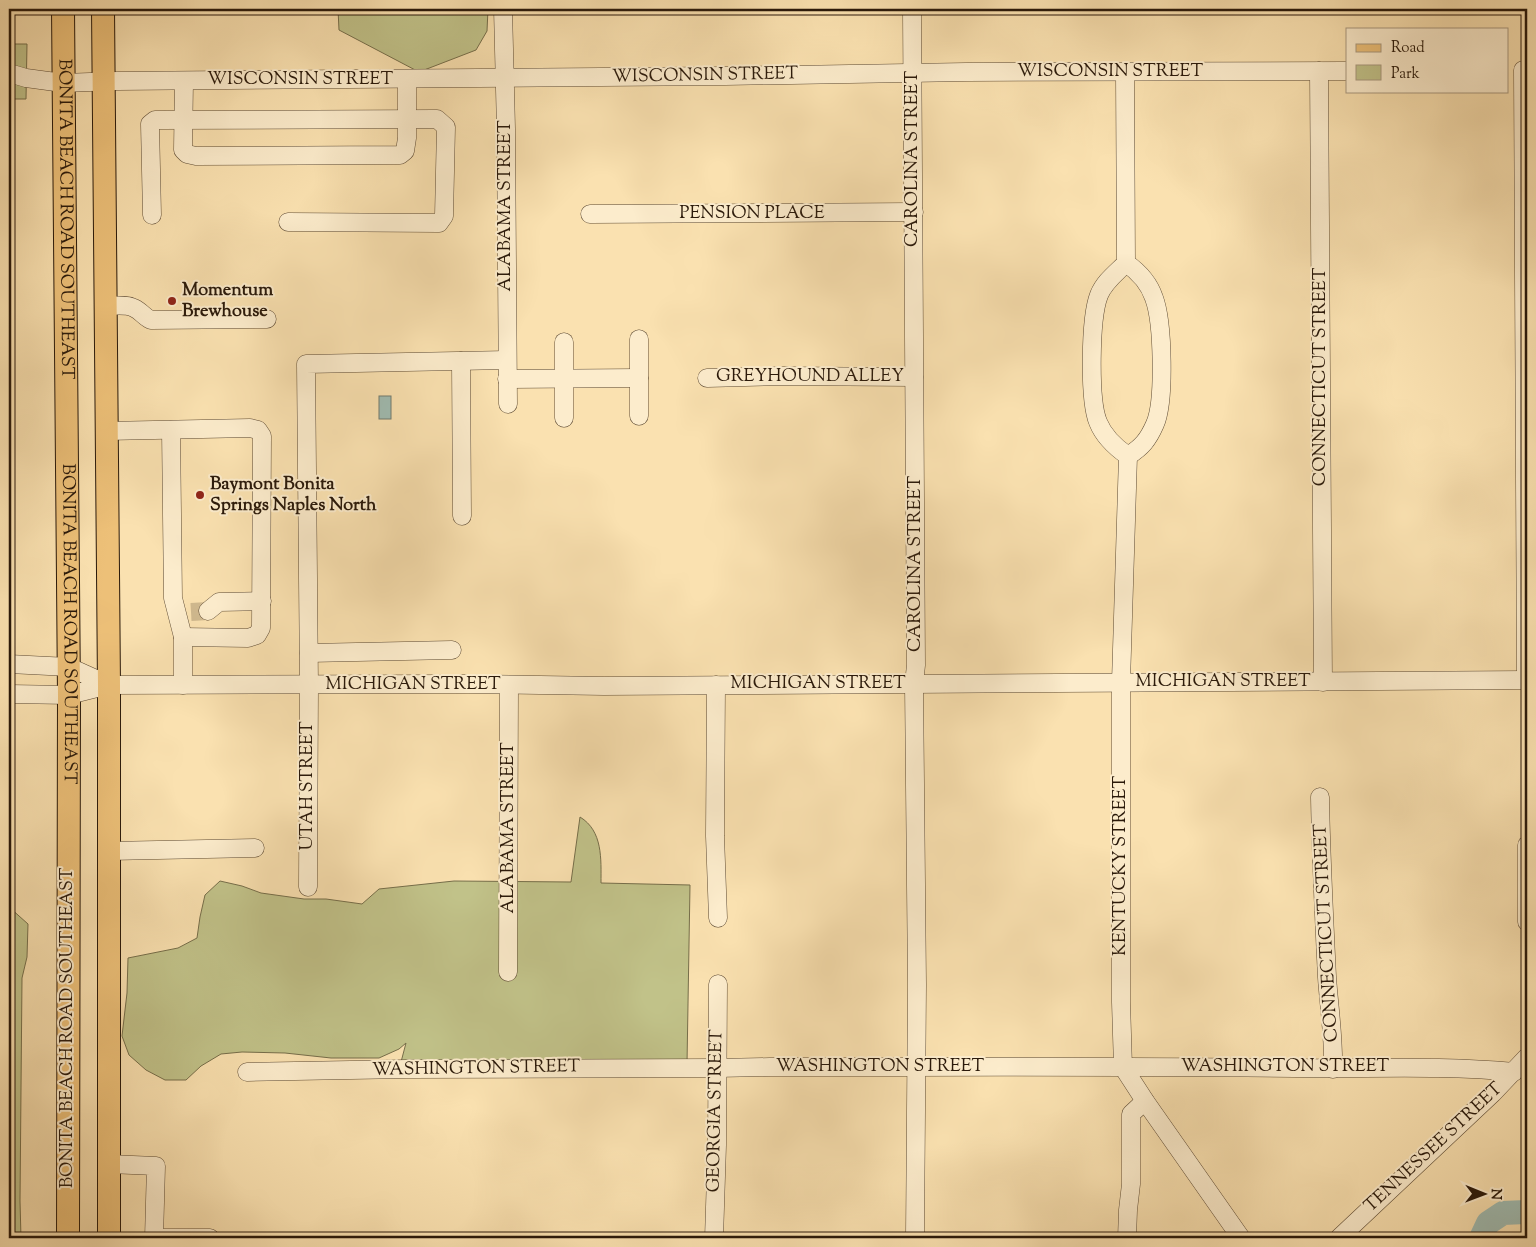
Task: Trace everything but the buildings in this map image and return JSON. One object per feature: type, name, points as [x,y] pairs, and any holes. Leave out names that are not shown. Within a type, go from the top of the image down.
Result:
[{"type":"main road","name":"BONITA BEACH ROAD SOUTHEAST","points":[[63,9],[69,695],[68,1238]]},
{"type":"main road","points":[[103,9],[109,685],[109,1238]]},
{"type":"street","name":"ALABAMA STREET","points":[[503,9],[508,404]]},
{"type":"street","name":"CAROLINA STREET","points":[[912,9],[916,664],[914,684],[915,1238]]},
{"type":"street","points":[[1519,70],[1527,680]]},
{"type":"street","name":"CONNECTICUT STREET","points":[[1319,71],[1323,682]]},
{"type":"street","name":"WISCONSIN STREET","points":[[9,73],[26,78],[63,83],[913,73],[1346,71]]},
{"type":"street","points":[[1125,72],[1126,263],[1106,282],[1099,294],[1093,325],[1092,356],[1094,406],[1098,422],[1105,436],[1115,447],[1128,456],[1141,447],[1156,423],[1161,393],[1160,330],[1154,298],[1147,283],[1138,271],[1126,263]]},
{"type":"street","points":[[184,81],[183,150],[187,154],[196,156],[400,155],[405,151],[407,138],[407,79]]},
{"type":"street","points":[[152,215],[150,124],[155,120],[437,119],[446,127],[444,216],[439,223],[288,222]]},
{"type":"street","name":"PENSION PLACE","points":[[590,214],[914,212]]},
{"type":"street","points":[[106,306],[128,306],[135,308],[151,320],[267,319]]},
{"type":"street","points":[[639,339],[639,416]]},
{"type":"street","points":[[564,342],[564,418]]},
{"type":"street","points":[[462,516],[461,361],[507,360]]},
{"type":"street","name":"UTAH STREET","points":[[308,887],[309,653],[306,364],[461,361]]},
{"type":"street","name":"GREYHOUND ALLEY","points":[[707,378],[780,376],[914,377]]},
{"type":"street","points":[[507,379],[639,378]]},
{"type":"street","points":[[106,431],[250,428],[258,430],[262,436],[261,628],[257,636],[248,638],[183,637]]},
{"type":"street","points":[[171,430],[173,598],[192,613]]},
{"type":"street","name":"KENTUCKY STREET","points":[[1123,1067],[1121,1002],[1121,682],[1128,456]]},
{"type":"street","points":[[183,685],[183,637],[192,613],[219,602],[262,601]]},
{"type":"street","points":[[309,653],[452,650]]},
{"type":"street","points":[[9,664],[68,667],[109,685]]},
{"type":"street","name":"MICHIGAN STREET","points":[[109,685],[716,685],[1527,680]]},
{"type":"street","points":[[9,694],[69,695],[109,685]]},
{"type":"street","name":"ALABAMA STREET","points":[[508,972],[509,685]]},
{"type":"street","points":[[716,685],[718,918]]},
{"type":"street","name":"CONNECTICUT STREET","points":[[1320,797],[1321,872],[1329,1009],[1334,1052],[1333,1069]]},
{"type":"street","points":[[1527,845],[1527,922]]},
{"type":"street","points":[[109,851],[254,848]]},
{"type":"street","name":"GEORGIA STREET","points":[[714,1238],[718,984]]},
{"type":"street","name":"TENNESSEE STREET","points":[[1338,1238],[1493,1093],[1527,1057]]},
{"type":"street","points":[[1123,1067],[1242,1238]]},
{"type":"street","name":"WASHINGTON STREET","points":[[247,1072],[444,1068],[1123,1067],[1470,1068],[1514,1072]]},
{"type":"street","points":[[1127,1238],[1131,1184],[1131,1114],[1145,1101]]},
{"type":"street","points":[[109,1164],[156,1166],[154,1238],[210,1238]]},
{"type":"green space","points":[[338,9],[488,9],[487,31],[476,50],[419,72],[339,30]]},
{"type":"green space","points":[[9,44],[27,44],[26,99],[9,99]]},
{"type":"green space","points":[[580,817],[588,823],[597,838],[601,883],[690,885],[687,1064],[401,1062],[406,1043],[399,1049],[379,1058],[331,1058],[285,1053],[242,1052],[221,1054],[201,1066],[186,1080],[165,1080],[146,1070],[129,1055],[122,1036],[127,993],[128,958],[178,948],[197,938],[205,895],[220,881],[261,893],[362,904],[379,889],[454,881],[571,882]]},
{"type":"green space","points":[[9,907],[28,924],[27,957],[22,978],[21,1238],[9,1238]]},
{"type":"water","points":[[379,396],[391,396],[391,419],[379,419]]},
{"type":"waterway","points":[[1481,1238],[1488,1223],[1503,1213],[1527,1212]]},
{"type":"tunnel","points":[[191,612],[208,611]]},
{"type":"place","name":"Momentum Brewhouse","points":[[172,301]]},
{"type":"place","name":"Baymont Bonita Springs Naples North","points":[[200,495]]}]
